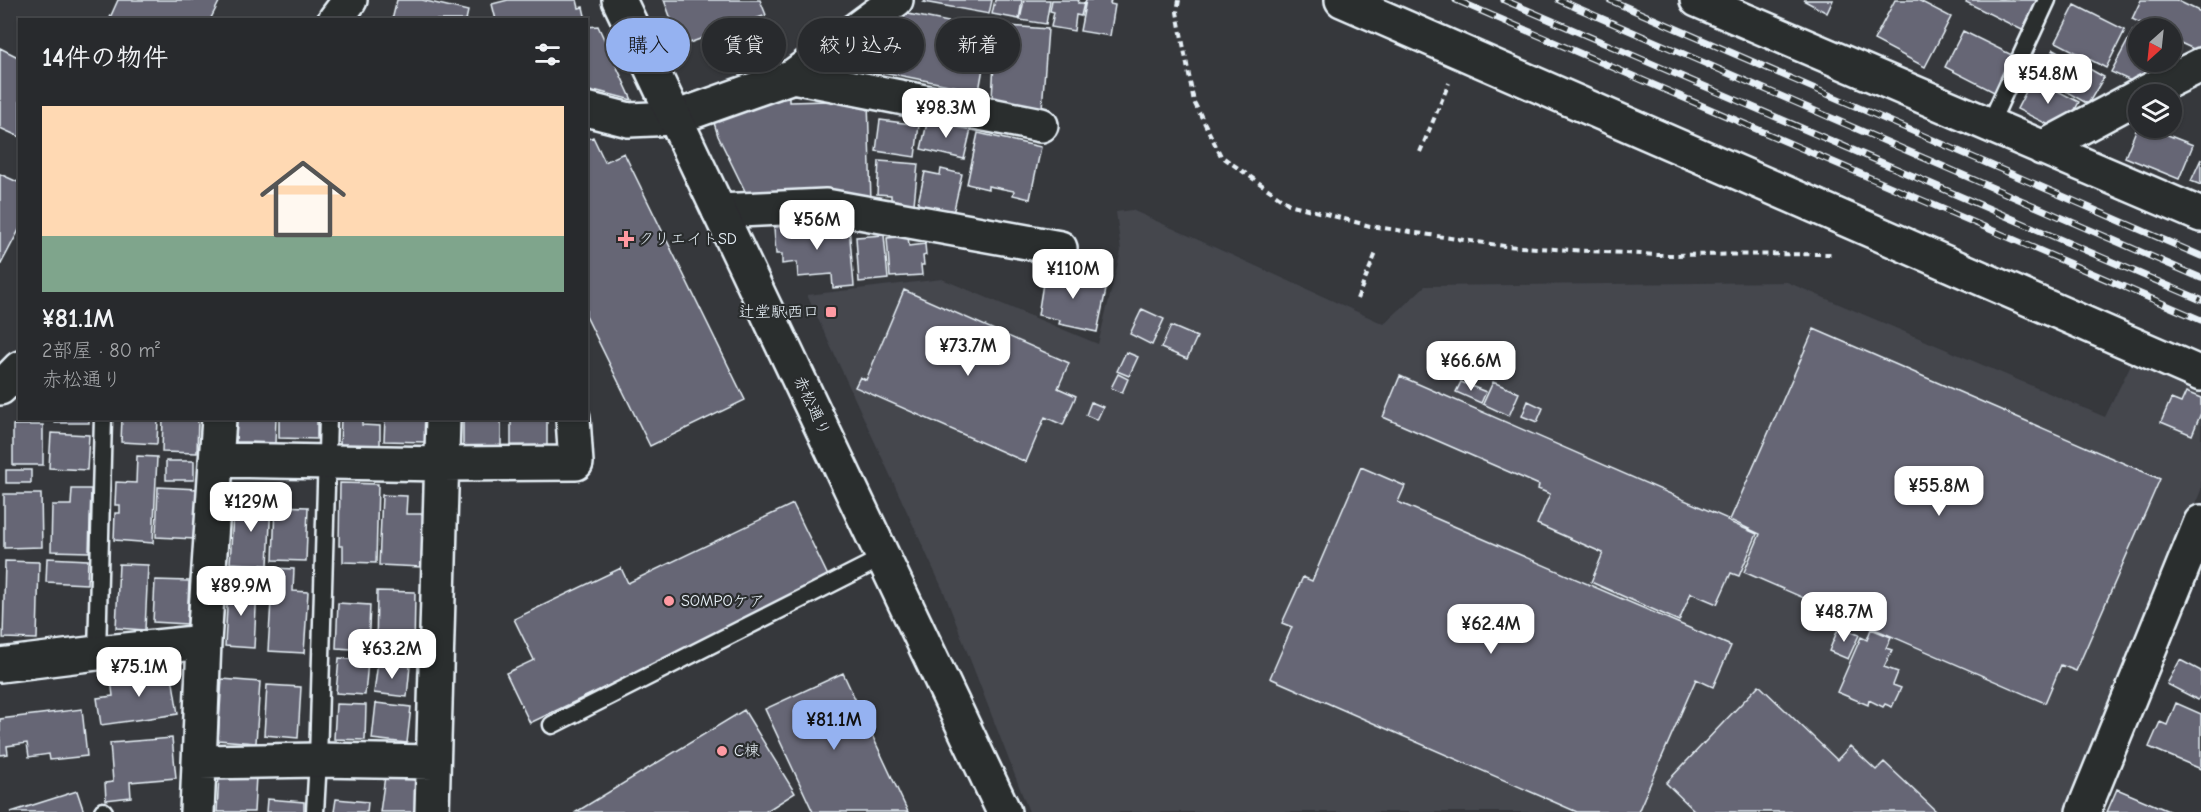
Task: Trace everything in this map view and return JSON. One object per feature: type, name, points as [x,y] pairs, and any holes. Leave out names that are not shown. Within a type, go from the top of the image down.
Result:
[{"type":"street","points":[[336,18],[350,0]]},
{"type":"street","name":"赤松通り","points":[[619,0],[1004,812]]},
{"type":"street","points":[[588,110],[629,120],[675,118],[793,76],[896,0]]},
{"type":"street","points":[[1342,0],[2201,374]]},
{"type":"street","points":[[1696,0],[1734,8],[1989,126],[2201,215]]},
{"type":"street","points":[[2162,84],[2201,65]]},
{"type":"street","points":[[793,76],[1041,125]]},
{"type":"street","points":[[2042,148],[2128,101]]},
{"type":"street","points":[[719,211],[826,206],[1060,248]]},
{"type":"street","points":[[0,388],[18,370]]},
{"type":"street","points":[[197,812],[204,642],[219,420]]},
{"type":"street","points":[[432,812],[443,420]]},
{"type":"street","points":[[216,460],[442,464],[576,463],[573,420]]},
{"type":"street","points":[[2083,812],[2201,522]]},
{"type":"street","points":[[0,665],[204,642]]},
{"type":"street","points":[[200,762],[318,760],[433,762]]},
{"type":"lane","points":[[1989,126],[2047,0]]},
{"type":"lane","points":[[97,653],[103,420]]},
{"type":"lane","points":[[315,812],[328,420]]},
{"type":"lane","points":[[552,725],[884,557]]},
{"type":"path","points":[[1179,0],[1177,12],[1194,102],[1221,156],[1289,204],[1370,226],[1504,246],[1657,255],[1834,254]]},
{"type":"path","points":[[1420,152],[1462,51]]},
{"type":"path","points":[[1357,299],[1376,253]]},
{"type":"shaded area","points":[[1132,210],[1384,324],[1425,286],[1787,282],[2105,417],[2132,362],[2201,391],[2201,490],[2076,812],[1029,812],[944,592],[807,295],[942,279],[1098,344],[1121,251],[1116,212]]},
{"type":"building","points":[[118,0],[220,0],[211,18],[110,18]]},
{"type":"building","points":[[397,0],[422,0],[468,11],[466,18],[392,18]]},
{"type":"building","points":[[508,0],[577,0],[579,8],[583,7],[586,18],[496,18],[492,4]]},
{"type":"building","points":[[664,0],[760,0],[766,15],[758,18],[702,18],[702,38],[690,43],[690,18],[671,18]]},
{"type":"building","points":[[927,0],[992,0],[989,14],[924,2]]},
{"type":"building","points":[[995,0],[1022,0],[1019,18],[992,14]]},
{"type":"building","points":[[1024,0],[1050,0],[1046,24],[1020,20]]},
{"type":"building","points":[[1052,0],[1079,0],[1078,3],[1084,3],[1081,16],[1076,15],[1074,31],[1051,27],[1054,12],[1050,11]]},
{"type":"building","points":[[1086,0],[1111,0],[1110,4],[1115,5],[1110,36],[1080,31]]},
{"type":"building","points":[[1803,0],[1833,0],[1827,13]]},
{"type":"building","points":[[1895,0],[1918,0],[1951,17],[1925,67],[1874,40]]},
{"type":"building","points":[[1967,0],[2037,0],[2022,30],[1966,2]]},
{"type":"building","points":[[2141,0],[2176,0],[2201,12],[2200,52],[2182,44],[2182,18],[2132,18]]},
{"type":"building","points":[[2075,5],[2125,30],[2106,68],[2056,42]]},
{"type":"building","points":[[908,14],[936,20],[936,72],[982,72],[979,91],[882,72],[924,72],[924,18],[903,18]]},
{"type":"building","points":[[598,26],[606,43],[606,72],[619,72],[632,100],[597,91],[596,94],[588,92],[588,27]]},
{"type":"building","points":[[1020,27],[1048,29],[1042,108],[992,99],[993,72],[1020,72]]},
{"type":"building","points":[[1963,31],[2016,57],[1998,94],[1945,67]]},
{"type":"building","points":[[2128,40],[2128,72],[2152,72],[2141,84],[2138,84],[2111,72]]},
{"type":"building","points":[[0,48],[18,57],[18,136],[0,128]]},
{"type":"building","points":[[2054,49],[2104,77],[2088,104],[2039,76]]},
{"type":"building","points":[[2033,78],[2079,102],[2063,132],[2017,109]]},
{"type":"building","points":[[789,98],[789,102],[868,100],[871,202],[747,195],[718,136],[712,116],[720,109]]},
{"type":"building","points":[[928,119],[971,129],[964,159],[921,149]]},
{"type":"building","points":[[880,120],[919,125],[915,157],[876,151]]},
{"type":"building","points":[[978,133],[1041,147],[1030,199],[1013,195],[1014,191],[988,186],[988,189],[967,184]]},
{"type":"building","name":"クリエイトSD","points":[[593,137],[605,162],[624,153],[745,400],[650,446],[588,320],[588,139]]},
{"type":"building","points":[[2133,138],[2175,138],[2193,145],[2179,179],[2125,157]]},
{"type":"building","points":[[2201,159],[2201,185],[2191,181]]},
{"type":"building","points":[[879,161],[918,164],[914,204],[891,202],[891,195],[877,194]]},
{"type":"building","points":[[941,169],[962,174],[953,214],[917,207],[925,172],[940,175]]},
{"type":"building","points":[[0,174],[18,182],[18,232],[0,266]]},
{"type":"building","points":[[826,223],[826,228],[849,226],[854,286],[833,288],[832,274],[798,277],[797,262],[782,264],[782,254],[776,254],[774,227]]},
{"type":"building","points":[[884,235],[888,279],[859,282],[856,237]]},
{"type":"building","points":[[908,236],[909,246],[925,244],[926,255],[923,256],[924,265],[921,265],[922,275],[890,277],[887,238]]},
{"type":"building","points":[[1045,271],[1070,276],[1071,272],[1108,280],[1097,332],[1059,324],[1060,320],[1038,315]]},
{"type":"building","points":[[904,290],[1069,363],[1058,388],[1076,396],[1063,425],[1045,417],[1026,462],[855,387],[860,377],[866,380]]},
{"type":"building","points":[[1142,309],[1164,319],[1152,345],[1130,334]]},
{"type":"building","points":[[1171,326],[1197,337],[1187,359],[1161,348]]},
{"type":"building","points":[[1814,329],[2160,479],[2076,671],[2061,665],[2045,703],[1744,572],[1760,534],[1730,520]]},
{"type":"building","points":[[1126,352],[1138,357],[1129,376],[1117,371]]},
{"type":"building","points":[[1118,374],[1128,379],[1122,393],[1111,388]]},
{"type":"building","points":[[1400,376],[1728,519],[1727,521],[1757,534],[1739,576],[1731,573],[1717,604],[1691,593],[1679,621],[1591,582],[1603,553],[1537,524],[1550,494],[1538,489],[1539,485],[1383,417]]},
{"type":"building","points":[[1461,382],[1486,392],[1481,403],[1456,392]]},
{"type":"building","points":[[1493,382],[1519,393],[1509,416],[1483,404]]},
{"type":"building","points":[[2186,392],[2201,398],[2201,413],[2192,435],[2161,422],[2171,399],[2181,403]]},
{"type":"building","points":[[1528,401],[1543,408],[1537,422],[1522,416]]},
{"type":"building","points":[[1091,402],[1103,407],[1097,420],[1086,415]]},
{"type":"building","points":[[55,420],[89,420],[89,423],[55,423]]},
{"type":"building","points":[[122,420],[158,420],[157,444],[121,442]]},
{"type":"building","points":[[163,420],[198,420],[197,453],[162,452]]},
{"type":"building","points":[[237,420],[276,420],[275,443],[236,442]]},
{"type":"building","points":[[279,420],[317,420],[317,439],[279,438]]},
{"type":"building","points":[[341,420],[362,420],[362,425],[380,426],[380,446],[340,445]]},
{"type":"building","points":[[385,420],[426,420],[426,442],[384,441]]},
{"type":"building","points":[[463,420],[501,420],[501,448],[463,447]]},
{"type":"building","points":[[511,420],[547,420],[547,446],[511,447]]},
{"type":"building","points":[[13,425],[43,425],[43,465],[13,465]]},
{"type":"building","points":[[51,433],[89,435],[87,470],[49,468]]},
{"type":"building","points":[[137,456],[157,457],[153,543],[114,540],[115,513],[120,513],[120,505],[115,505],[116,482],[136,483]]},
{"type":"building","points":[[166,461],[194,461],[194,480],[166,480]]},
{"type":"building","points":[[1361,467],[1405,486],[1398,502],[1731,646],[1713,687],[1696,679],[1638,812],[1577,812],[1270,678],[1292,627],[1282,623],[1303,577],[1312,581]]},
{"type":"building","points":[[6,470],[31,470],[31,483],[6,483]]},
{"type":"building","points":[[340,483],[378,484],[376,563],[343,562],[343,546],[339,546]]},
{"type":"building","points":[[158,487],[198,489],[195,539],[156,537]]},
{"type":"building","points":[[72,489],[91,489],[89,552],[51,551],[52,505],[71,505]]},
{"type":"building","points":[[4,494],[41,494],[42,547],[4,548]]},
{"type":"building","points":[[382,495],[407,496],[406,514],[423,514],[421,567],[379,565]]},
{"type":"building","points":[[234,500],[271,502],[268,565],[230,563]]},
{"type":"building","name":"SOMPOケア","points":[[793,504],[830,580],[530,723],[506,673],[534,660],[514,619],[621,568],[628,583]]},
{"type":"building","points":[[275,506],[308,507],[306,561],[273,560]]},
{"type":"building","points":[[47,558],[88,560],[87,584],[46,582]]},
{"type":"building","points":[[5,561],[39,562],[37,639],[3,638]]},
{"type":"building","points":[[119,564],[148,565],[145,630],[116,628]]},
{"type":"building","points":[[273,568],[294,569],[293,591],[308,592],[304,653],[268,651]]},
{"type":"building","points":[[155,580],[189,581],[187,624],[153,622]]},
{"type":"building","points":[[228,587],[257,588],[254,648],[225,646]]},
{"type":"building","points":[[377,591],[415,592],[414,655],[376,654]]},
{"type":"building","points":[[338,603],[370,605],[368,650],[336,648]]},
{"type":"building","points":[[1839,627],[1859,635],[1848,659],[1829,651]]},
{"type":"building","points":[[1871,629],[1891,637],[1886,648],[1892,650],[1884,667],[1898,672],[1893,685],[1901,688],[1892,707],[1885,704],[1883,707],[1869,700],[1868,705],[1837,692],[1861,637],[1867,640]]},
{"type":"building","points":[[339,658],[368,661],[365,695],[336,693]]},
{"type":"building","points":[[2180,660],[2201,671],[2201,695],[2198,700],[2167,684]]},
{"type":"building","points":[[378,662],[410,666],[407,697],[374,693]]},
{"type":"building","points":[[171,670],[178,714],[101,725],[97,698],[113,696],[111,679]]},
{"type":"building","points":[[843,673],[908,812],[813,812],[765,709]]},
{"type":"building","points":[[222,679],[260,682],[256,743],[218,740]]},
{"type":"building","points":[[267,685],[301,687],[298,738],[264,735]]},
{"type":"building","points":[[1759,685],[1837,760],[1850,746],[1876,770],[1884,762],[1937,812],[1696,812],[1666,783]]},
{"type":"building","points":[[376,703],[411,707],[407,743],[372,739]]},
{"type":"building","points":[[2176,703],[2201,714],[2201,769],[2149,747],[2160,722],[2167,725]]},
{"type":"building","points":[[336,704],[366,705],[365,740],[334,739]]},
{"type":"building","points":[[82,709],[87,756],[50,760],[49,754],[29,757],[27,743],[7,746],[8,754],[0,755],[0,719]]},
{"type":"building","name":"C棟","points":[[744,710],[795,793],[765,812],[576,812]]},
{"type":"building","points":[[172,738],[176,778],[130,782],[131,797],[106,800],[105,783],[113,782],[110,743]]},
{"type":"building","points":[[219,774],[256,776],[254,812],[217,812]]},
{"type":"building","points":[[385,776],[424,781],[420,812],[380,812]]},
{"type":"building","points":[[2117,789],[2171,812],[2107,812]]},
{"type":"building","points":[[77,791],[84,812],[11,812]]},
{"type":"building","points":[[267,799],[304,802],[304,812],[266,812]]},
{"type":"building","points":[[336,799],[368,802],[367,812],[334,812]]},
{"type":"railway","points":[[1456,0],[2201,320]]},
{"type":"railway","points":[[1504,0],[2201,300]]},
{"type":"railway","points":[[1559,0],[2201,278]]},
{"type":"railway","points":[[1610,0],[2201,256]]},
{"type":"place","name":"クリエイトSD","points":[[626,239]]},
{"type":"place","name":"辻堂駅西口","points":[[831,312]]},
{"type":"place","name":"SOMPOケア","points":[[669,601]]},
{"type":"place","name":"C棟","points":[[722,751]]}]
